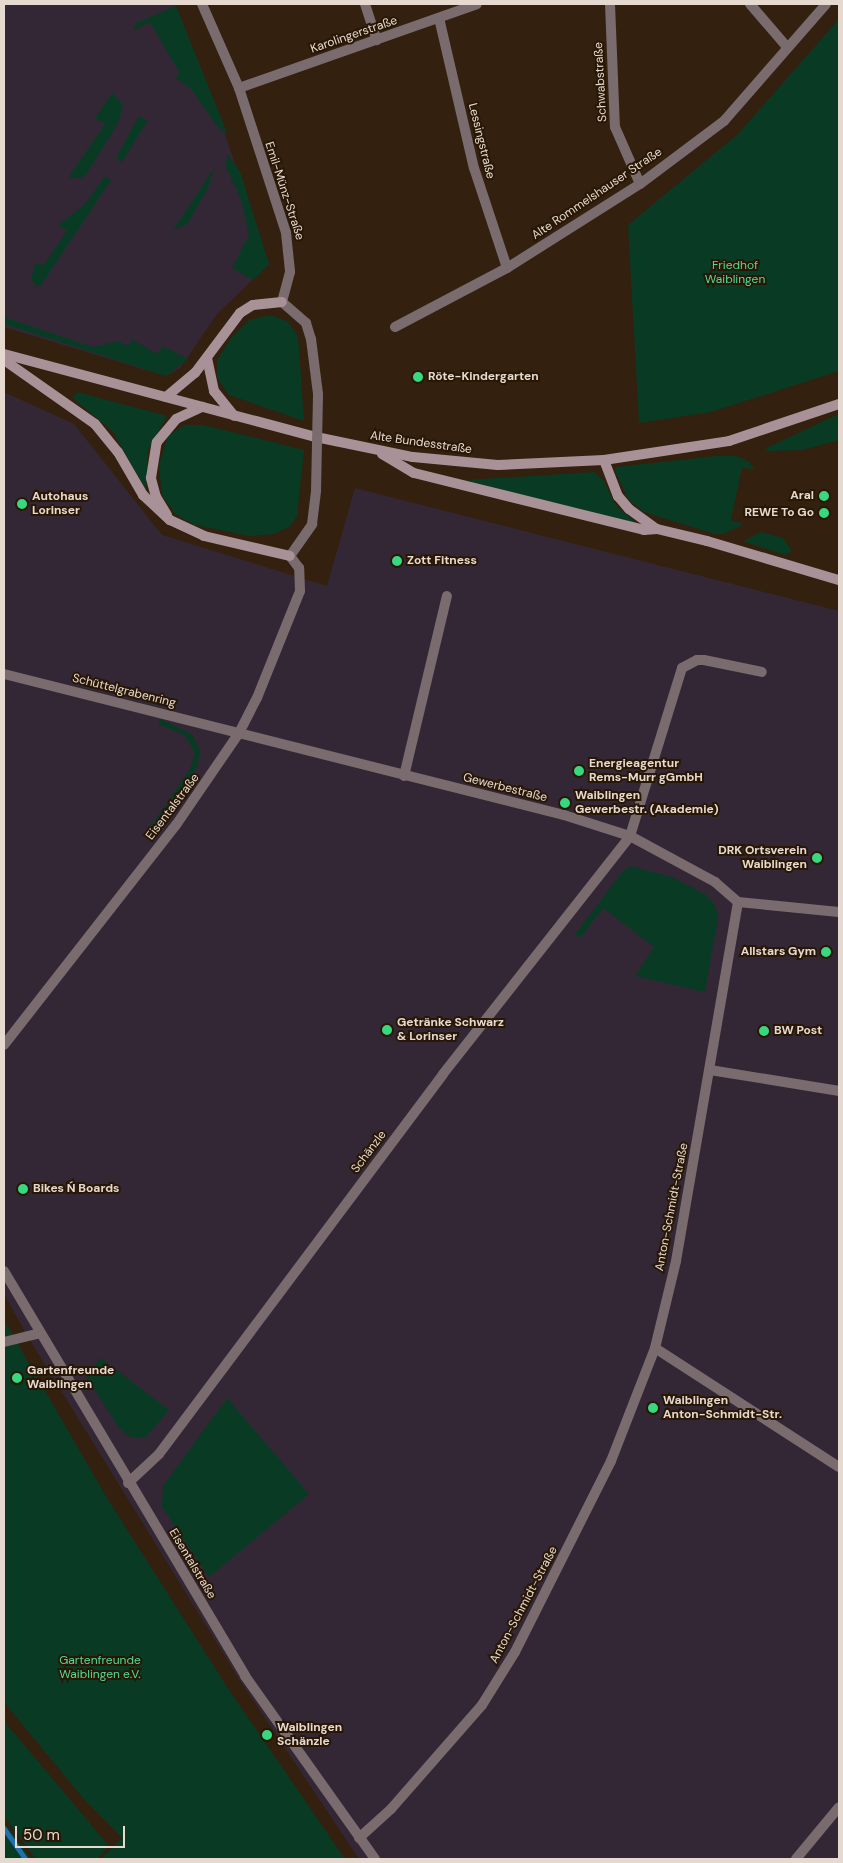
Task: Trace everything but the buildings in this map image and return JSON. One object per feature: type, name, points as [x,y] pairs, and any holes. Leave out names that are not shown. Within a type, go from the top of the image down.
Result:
[{"type":"main road","points":[[166,397],[184,384],[207,358],[217,341],[240,313],[253,304],[282,302]]},
{"type":"main road","name":"Alte Bundesstraße","points":[[4,354],[234,416],[375,449],[452,462],[498,465],[604,460],[729,441],[839,404]]},
{"type":"main road","points":[[207,358],[214,392],[234,416]]},
{"type":"main road","points":[[4,360],[95,424],[118,452],[142,495],[170,520],[204,536],[290,556]]},
{"type":"main road","points":[[170,520],[156,497],[151,478],[157,442],[176,419],[202,407]]},
{"type":"main road","points":[[375,449],[414,473],[644,530],[657,529],[839,580]]},
{"type":"main road","points":[[604,460],[618,496],[628,508],[657,529]]},
{"type":"street","name":"Emil-Münz-Straße","points":[[202,4],[239,88],[286,233],[290,272],[282,302]]},
{"type":"street","points":[[365,4],[376,40]]},
{"type":"street","name":"Karolingerstraße","points":[[239,88],[477,4]]},
{"type":"street","name":"Schwabstraße","points":[[610,4],[615,127],[640,184]]},
{"type":"street","points":[[750,4],[787,47]]},
{"type":"street","name":"Alte Rommelshauser Straße","points":[[395,327],[508,268],[640,184],[724,121],[826,4]]},
{"type":"street","name":"Lessingstraße","points":[[439,18],[474,168],[508,268]]},
{"type":"street","points":[[282,302],[306,323],[311,339],[318,394],[316,491],[312,524],[290,556]]},
{"type":"street","name":"Eisentalstraße","points":[[4,1045],[176,825],[239,733],[257,698],[300,591],[299,568],[290,556]]},
{"type":"street","points":[[404,776],[448,596]]},
{"type":"street","points":[[762,672],[704,660],[696,660],[682,668],[630,836],[715,882],[738,902],[839,912]]},
{"type":"street","name":"Schüttelgrabenring","points":[[4,674],[239,733]]},
{"type":"street","name":"Gewerbestraße","points":[[239,733],[564,815],[630,836]]},
{"type":"street","name":"Schänzle","points":[[128,1483],[159,1454],[443,1074],[630,836]]},
{"type":"street","name":"Anton-Schmidt-Straße","points":[[359,1838],[390,1809],[482,1705],[515,1652],[611,1461],[655,1348],[676,1261],[738,902]]},
{"type":"street","points":[[710,1070],[839,1091]]},
{"type":"street","name":"Eisentalstraße","points":[[4,1271],[128,1483],[245,1676],[375,1859]]},
{"type":"street","points":[[4,1342],[39,1333]]},
{"type":"street","points":[[655,1348],[839,1467]]},
{"type":"street","points":[[796,1859],[839,1807]]},
{"type":"shaded area","points":[[4,4],[175,4],[215,105],[269,264],[217,314],[180,368],[166,376],[4,327]]},
{"type":"shaded area","points":[[4,392],[74,424],[162,535],[327,586],[355,488],[839,611],[839,1859],[359,1859],[239,1679],[28,1337],[4,1294]]},
{"type":"green space","points":[[176,6],[228,135],[217,126],[191,89],[175,77],[180,74],[150,22],[133,31],[136,23]]},
{"type":"green space","name":"Friedhof Waiblingen","points":[[839,19],[839,371],[711,412],[639,423],[628,225],[738,134]]},
{"type":"green space","points":[[112,93],[123,105],[119,121],[88,172],[81,178],[68,178],[105,124],[95,118]]},
{"type":"green space","points":[[140,117],[148,120],[122,162],[116,158],[137,119]]},
{"type":"green space","points":[[227,154],[240,171],[269,264],[253,280],[232,268],[249,235],[241,200],[226,167]]},
{"type":"green space","points":[[215,167],[208,188],[187,224],[173,230]]},
{"type":"green space","points":[[105,176],[111,180],[41,285],[36,287],[31,278],[36,262],[43,266],[67,231],[58,225],[85,204]]},
{"type":"green space","points":[[270,315],[287,321],[298,336],[304,421],[229,395],[217,378],[217,360],[231,338],[249,320]]},
{"type":"green space","points":[[4,317],[93,347],[118,341],[128,346],[132,339],[157,354],[163,346],[188,359],[166,376],[4,324]]},
{"type":"green space","points":[[77,392],[167,416],[148,450],[146,490],[113,432],[73,398]]},
{"type":"green space","points":[[839,414],[839,440],[802,450],[768,451],[766,448]]},
{"type":"green space","points":[[184,425],[203,425],[304,450],[297,516],[289,527],[274,534],[249,536],[195,525],[175,514],[162,495],[159,465],[168,436]]},
{"type":"green space","points":[[716,456],[736,456],[748,461],[755,470],[742,467],[731,520],[744,524],[723,534],[715,534],[644,512],[628,499],[615,471],[616,467]]},
{"type":"green space","points":[[594,472],[604,481],[615,504],[639,526],[466,480]]},
{"type":"green space","points":[[761,532],[783,538],[792,551],[785,555],[743,541]]},
{"type":"green space","points":[[160,719],[192,734],[201,752],[195,771],[150,840],[144,836],[190,769],[195,753],[184,735],[158,724]]},
{"type":"green space","points":[[631,866],[672,877],[705,894],[715,905],[718,917],[705,992],[635,976],[654,947],[603,908],[580,938],[575,934],[623,871]]},
{"type":"green space","name":"Gartenfreunde Waiblingen e.V.","points":[[4,1320],[107,1498],[227,1687],[345,1859],[101,1859],[122,1838],[82,1797],[4,1702]]},
{"type":"green space","points":[[101,1358],[169,1410],[146,1437],[130,1437],[119,1428],[85,1374]]},
{"type":"green space","points":[[227,1398],[309,1494],[209,1577],[162,1507],[163,1486]]},
{"type":"green space","points":[[4,1721],[109,1846],[97,1859],[36,1859],[4,1816]]},
{"type":"green space","points":[[4,1822],[9,1828],[31,1859],[6,1859]]},
{"type":"waterway","points":[[4,1828],[26,1859]]},
{"type":"place","name":"Röte-Kindergarten","points":[[418,377]]},
{"type":"place","name":"Aral","points":[[824,496]]},
{"type":"place","name":"Autohaus Lorinser","points":[[22,504]]},
{"type":"place","name":"REWE To Go","points":[[824,513]]},
{"type":"place","name":"Zott Fitness","points":[[397,561]]},
{"type":"place","name":"Energieagentur Rems-Murr gGmbH","points":[[579,771]]},
{"type":"place","name":"Waiblingen Gewerbestr. (Akademie)","points":[[565,803]]},
{"type":"place","name":"DRK Ortsverein Waiblingen","points":[[817,858]]},
{"type":"place","name":"Allstars Gym","points":[[826,952]]},
{"type":"place","name":"Getränke Schwarz & Lorinser","points":[[387,1030]]},
{"type":"place","name":"BW Post","points":[[764,1031]]},
{"type":"place","name":"Bikes Ń Boards","points":[[23,1189]]},
{"type":"place","name":"Gartenfreunde Waiblingen","points":[[17,1378]]},
{"type":"place","name":"Waiblingen Anton-Schmidt-Str.","points":[[653,1408]]},
{"type":"place","name":"Waiblingen Schänzle","points":[[267,1735]]}]
